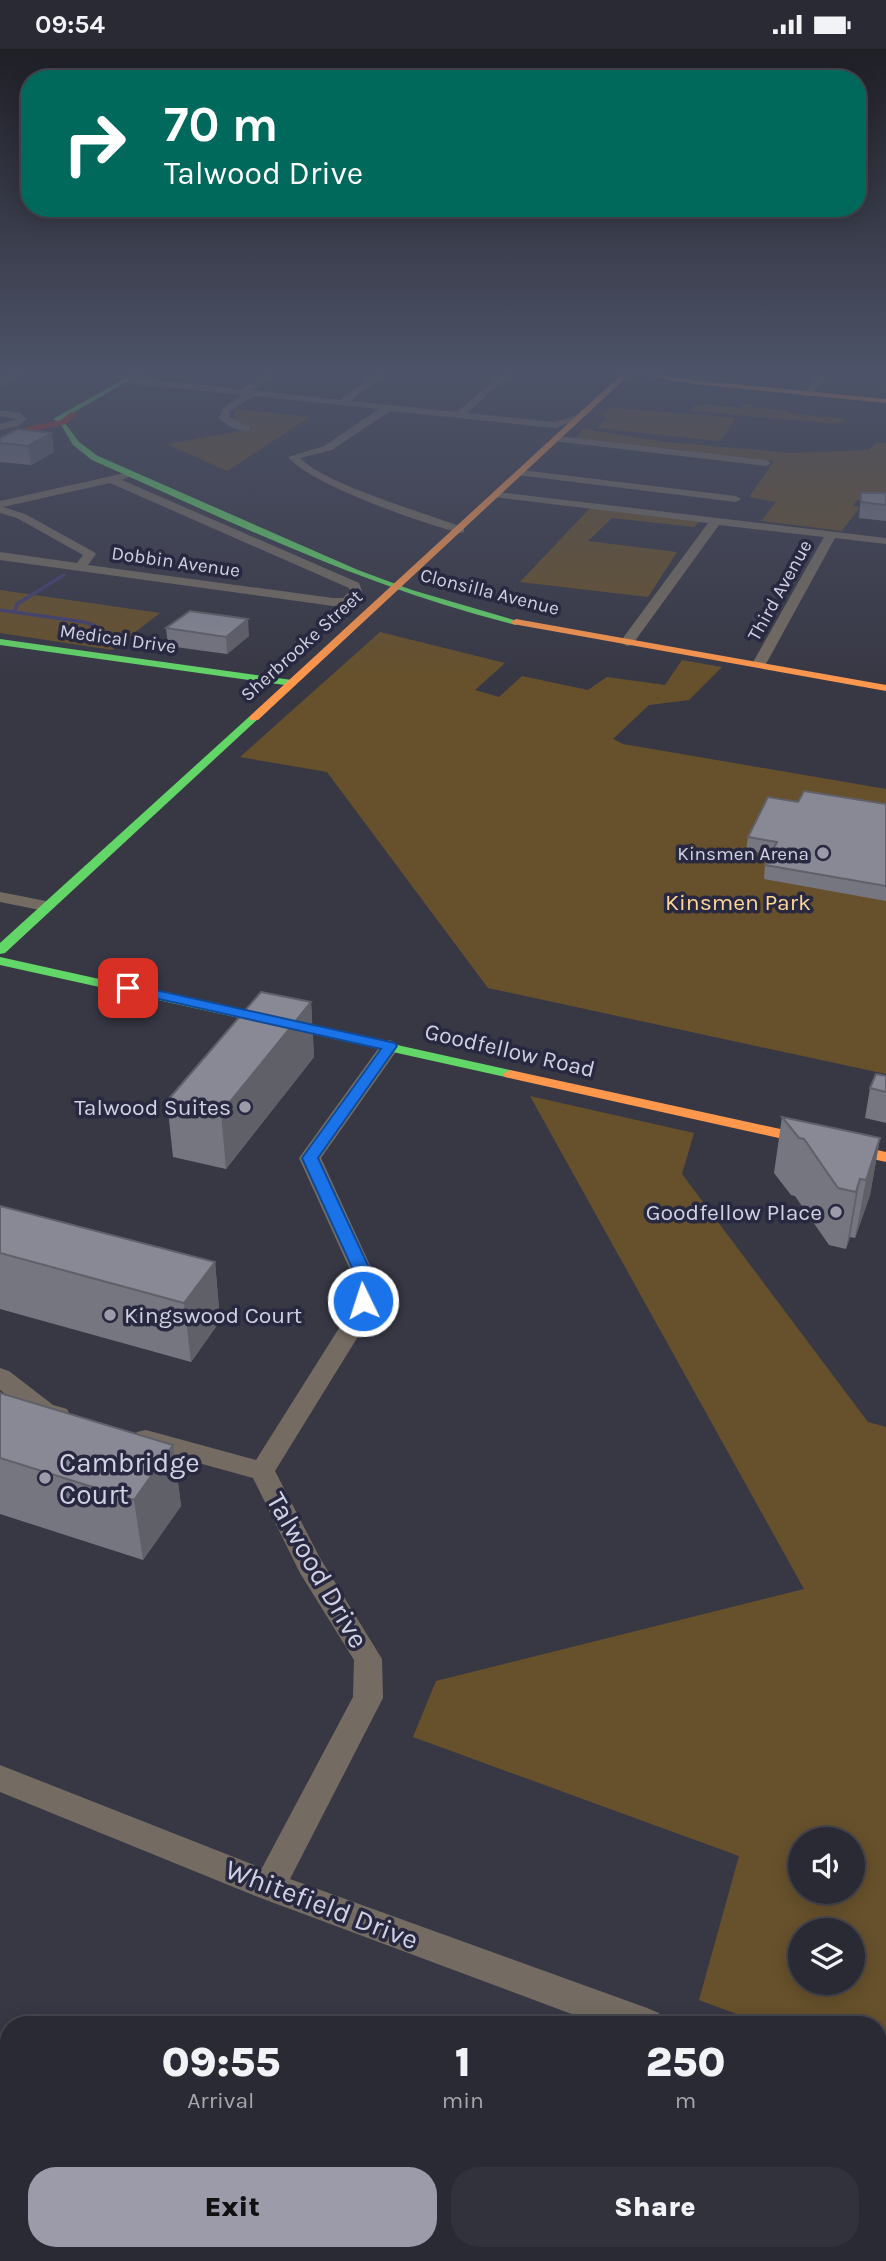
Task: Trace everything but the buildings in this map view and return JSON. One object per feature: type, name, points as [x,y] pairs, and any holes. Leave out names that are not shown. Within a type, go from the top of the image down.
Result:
[{"type":"main road","name":"Clonsilla Avenue","points":[[126,473],[395,589],[470,612],[886,688]]},
{"type":"main road","name":"Sherbrooke Street","points":[[0,950],[521,473]]},
{"type":"main road","name":"Medical Drive","points":[[0,642],[229,675],[234,679],[289,685]]},
{"type":"main road","name":"Goodfellow Road","points":[[0,961],[886,1157]]},
{"type":"street","points":[[315,473],[460,530]]},
{"type":"street","points":[[523,473],[736,499]]},
{"type":"street","points":[[0,506],[130,475]]},
{"type":"street","name":"Dobbin Avenue","points":[[0,556],[333,602],[346,602],[353,597],[355,586],[111,479]]},
{"type":"street","points":[[498,495],[886,541]]},
{"type":"street","points":[[0,506],[90,554],[80,567]]},
{"type":"street","points":[[627,642],[716,521]]},
{"type":"street","name":"Third Avenue","points":[[759,664],[832,534]]},
{"type":"street","points":[[0,897],[45,906]]},
{"type":"street","name":"Talwood Drive","points":[[269,1886],[368,1698],[368,1659],[310,1565],[262,1471],[358,1317],[368,1285],[310,1158],[390,1046]]},
{"type":"street","points":[[0,1377],[44,1411],[82,1422]]},
{"type":"street","points":[[121,1432],[262,1471]]},
{"type":"street","name":"Whitefield Drive","points":[[0,1778],[269,1886],[623,2016]]},
{"type":"green space","points":[[766,473],[886,473],[886,503],[857,500],[853,506],[860,507],[842,531],[761,521],[776,502],[749,497]]},
{"type":"green space","points":[[590,508],[700,521],[694,527],[612,518],[588,541],[677,552],[648,597],[520,582]]},
{"type":"green space","points":[[0,590],[160,613],[112,650],[0,633]]},
{"type":"green space","name":"Kinsmen Park","points":[[380,632],[505,663],[475,690],[499,697],[522,676],[588,690],[607,677],[665,685],[682,660],[722,667],[689,700],[649,705],[613,739],[623,744],[886,789],[886,1074],[488,988],[327,772],[240,757]]},
{"type":"green space","points":[[530,1096],[694,1133],[682,1174],[868,1422],[886,1427],[886,2016],[742,2016],[699,2000],[739,1856],[413,1737],[436,1681],[804,1589]]},
{"type":"waterway","points":[[14,612],[17,604],[64,575]]},
{"type":"waterway","points":[[0,610],[14,612]]},
{"type":"waterway","points":[[14,612],[84,622],[100,628]]},
{"type":"traffic: fast","points":[[129,473],[355,572],[408,592],[516,622]]},
{"type":"traffic: fast","points":[[0,642],[292,683]]},
{"type":"traffic: fast","points":[[0,950],[254,718]]},
{"type":"traffic: fast","points":[[0,961],[510,1074]]},
{"type":"traffic: slow","points":[[254,718],[518,473]]},
{"type":"traffic: slow","points":[[516,622],[886,688]]},
{"type":"traffic: slow","points":[[510,1074],[886,1157]]},
{"type":"place","name":"Kinsmen Arena","points":[[823,853]]},
{"type":"place","name":"Talwood Suites","points":[[245,1107]]},
{"type":"place","name":"Goodfellow Place","points":[[836,1212]]},
{"type":"place","name":"Kingswood Court","points":[[110,1315]]},
{"type":"place","name":"Cambridge Court","points":[[45,1478]]},
{"type":"route","points":[[128,988],[390,1046],[310,1158],[368,1285],[363,1301]]}]
